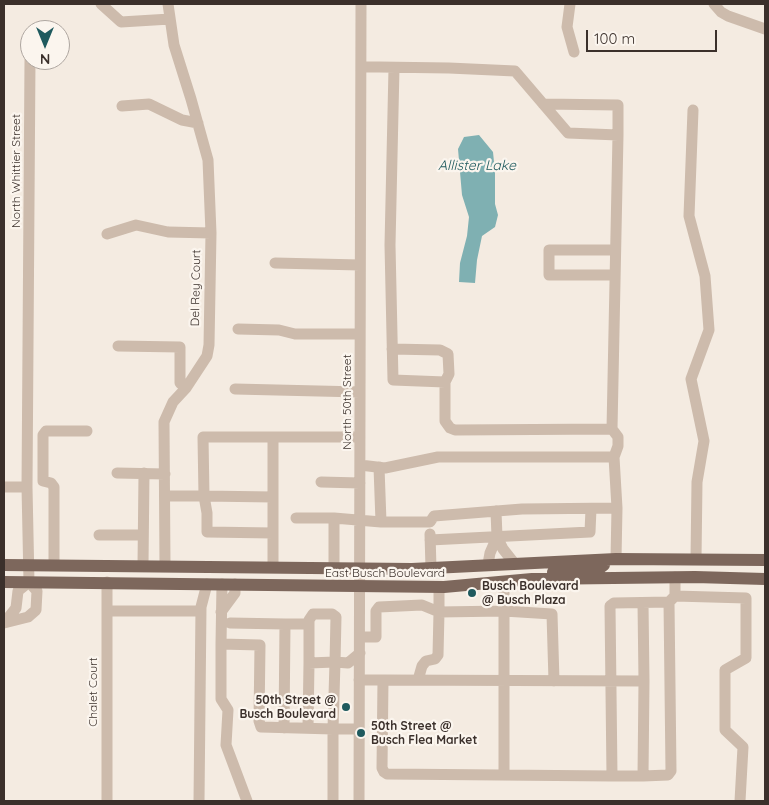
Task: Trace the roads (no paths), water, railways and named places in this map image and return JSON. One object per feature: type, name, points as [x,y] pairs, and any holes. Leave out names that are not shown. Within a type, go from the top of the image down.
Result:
[{"type":"main road","name":"East Busch Boulevard","points":[[4,565],[431,568],[616,559],[765,560]]},
{"type":"main road","points":[[532,579],[556,571],[600,568],[616,559]]},
{"type":"main road","name":"East Busch Boulevard","points":[[4,582],[439,587],[532,579],[765,578]]},
{"type":"street","points":[[102,4],[121,22],[170,19]]},
{"type":"street","name":"Del Rey Court","points":[[166,565],[164,422],[173,402],[186,388],[206,356],[209,345],[211,233],[208,160],[174,45],[168,4]]},
{"type":"street","name":"North 50th Street","points":[[359,801],[361,4]]},
{"type":"street","points":[[570,4],[567,28],[574,52]]},
{"type":"street","points":[[714,4],[721,12],[728,16],[765,29]]},
{"type":"street","points":[[361,68],[515,71],[568,133],[618,135]]},
{"type":"street","points":[[394,68],[390,245],[393,380],[445,382]]},
{"type":"street","name":"North Whittier Street","points":[[4,622],[28,617],[36,610],[37,591],[29,582],[28,564],[30,70]]},
{"type":"street","points":[[122,106],[149,104],[182,120],[198,123]]},
{"type":"street","points":[[543,104],[618,105],[612,429],[618,437],[618,446],[614,457],[617,508],[616,559]]},
{"type":"street","points":[[693,110],[689,216],[706,276],[709,330],[691,380],[704,441],[697,482],[696,559]]},
{"type":"street","points":[[107,234],[136,225],[168,232],[211,233]]},
{"type":"street","points":[[615,250],[549,250],[549,275],[615,276]]},
{"type":"street","points":[[275,263],[360,265]]},
{"type":"street","points":[[238,329],[279,330],[295,334],[360,334]]},
{"type":"street","points":[[118,346],[180,347],[180,383],[186,388]]},
{"type":"street","points":[[392,349],[440,350],[448,354],[448,374],[445,382],[445,421],[450,428],[455,430],[612,429]]},
{"type":"street","points":[[235,389],[360,392]]},
{"type":"street","points":[[43,481],[44,432],[46,430],[87,430]]},
{"type":"street","points":[[273,533],[206,532],[203,437],[360,437]]},
{"type":"street","points":[[273,437],[273,566]]},
{"type":"street","points":[[360,465],[385,468],[438,457],[614,457]]},
{"type":"street","points":[[379,467],[381,522]]},
{"type":"street","points":[[117,473],[165,474]]},
{"type":"street","points":[[143,565],[144,473]]},
{"type":"street","points":[[4,487],[43,481],[54,486],[54,565]]},
{"type":"street","points":[[321,482],[360,483]]},
{"type":"street","points":[[165,496],[273,497]]},
{"type":"street","points":[[431,568],[430,522],[434,516],[522,509],[617,508]]},
{"type":"street","points":[[430,540],[590,532],[591,509]]},
{"type":"street","points":[[496,511],[497,537],[504,552],[514,563]]},
{"type":"street","points":[[296,518],[430,522]]},
{"type":"street","points":[[334,518],[334,568]]},
{"type":"street","points":[[99,534],[143,535]]},
{"type":"street","points":[[488,564],[490,553],[497,537]]},
{"type":"street","points":[[383,680],[382,768],[387,774],[668,775],[671,771],[672,599],[674,577]]},
{"type":"street","points":[[4,622],[16,608],[18,590],[29,582]]},
{"type":"street","name":"Chalet Court","points":[[107,582],[107,801]]},
{"type":"street","points":[[504,582],[504,774]]},
{"type":"street","points":[[199,801],[201,603],[207,584]]},
{"type":"street","points":[[222,584],[221,699],[228,710],[226,745],[247,801]]},
{"type":"street","points":[[221,612],[235,593],[235,584]]},
{"type":"street","points":[[418,680],[422,666],[426,661],[435,659],[438,655],[439,587]]},
{"type":"street","points":[[612,776],[610,606],[614,603],[642,603],[672,599],[746,598],[746,658],[725,670],[725,730],[742,748],[740,801]]},
{"type":"street","points":[[642,603],[644,681],[643,776]]},
{"type":"street","points":[[360,637],[376,637],[376,611],[379,607],[422,605],[440,612],[504,611],[552,614],[554,681]]},
{"type":"street","points":[[107,611],[201,611]]},
{"type":"street","points":[[308,728],[309,624],[313,614],[332,614],[336,617],[333,801]]},
{"type":"street","points":[[230,623],[309,624]]},
{"type":"street","points":[[260,624],[259,721],[261,727],[359,729]]},
{"type":"street","points":[[284,728],[285,624]]},
{"type":"street","points":[[222,644],[260,645]]},
{"type":"street","points":[[309,663],[348,663],[360,653]]},
{"type":"street","points":[[359,680],[644,681]]},
{"type":"water","name":"Allister Lake","points":[[479,135],[493,152],[495,204],[498,215],[495,227],[482,236],[475,283],[459,282],[460,263],[467,236],[469,217],[462,195],[458,149],[464,137]]},
{"type":"place","name":"Busch Boulevard @ Busch Plaza","points":[[472,593]]},
{"type":"place","name":"50th Street @ Busch Boulevard","points":[[346,707]]},
{"type":"place","name":"50th Street @ Busch Flea Market","points":[[361,733]]}]
